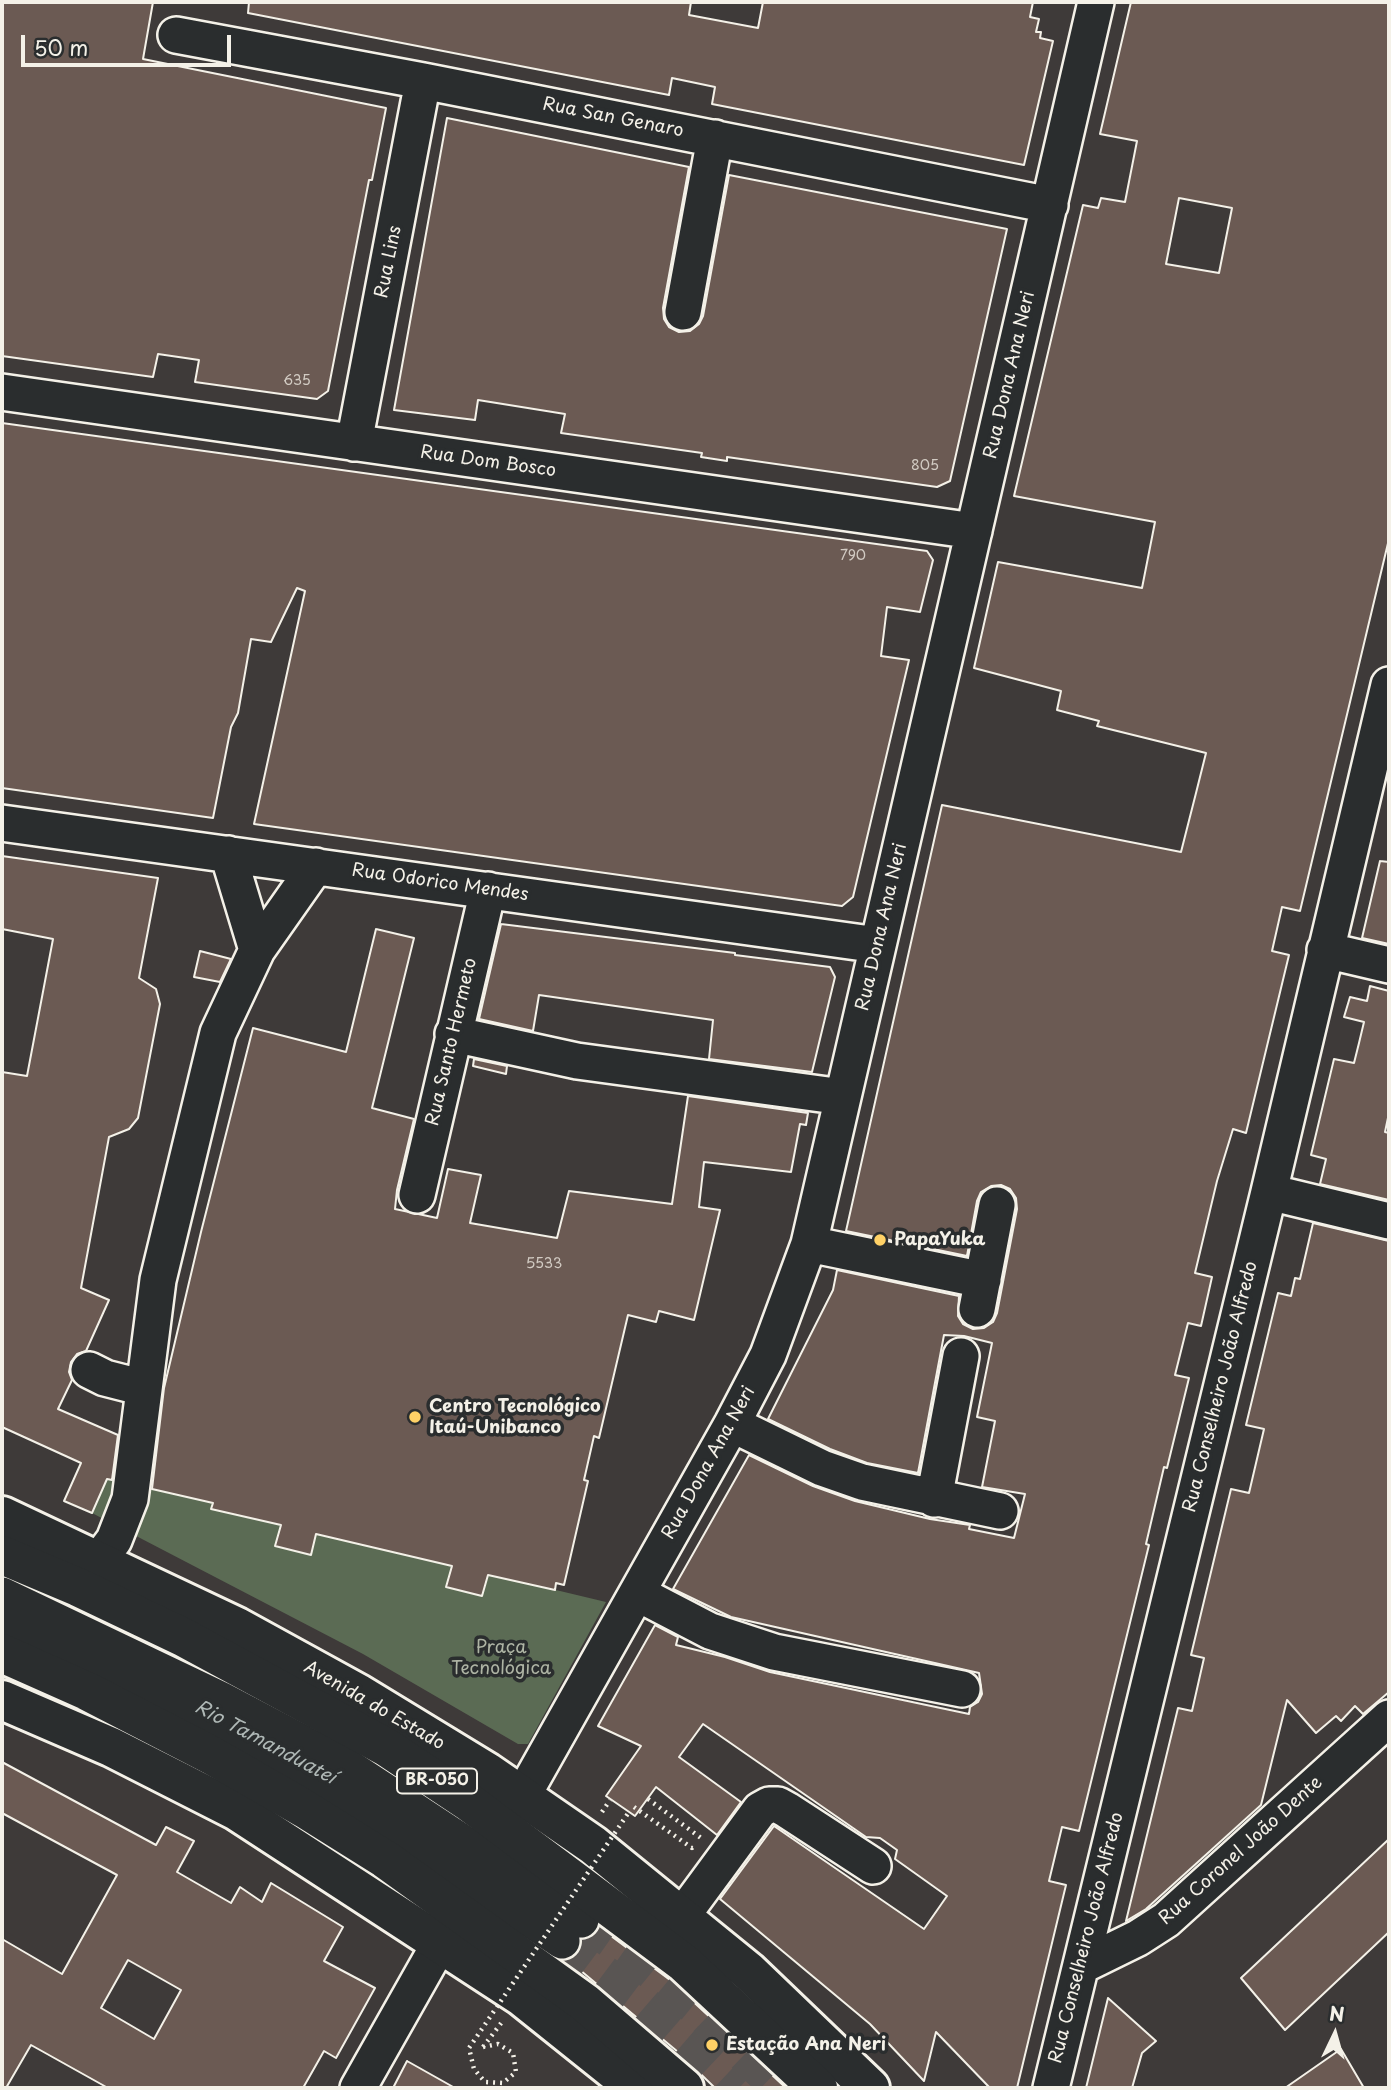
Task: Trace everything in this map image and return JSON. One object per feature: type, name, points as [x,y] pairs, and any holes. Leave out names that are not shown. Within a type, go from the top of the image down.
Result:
[{"type":"main road","name":"Avenida do Estado","points":[[2,1516],[237,1627],[359,1694],[487,1772],[593,1845],[682,1916],[748,1971],[870,2088]]},
{"type":"main road","name":"Avenida do Estado","points":[[2,1555],[78,1587],[183,1637],[386,1747],[524,1842],[684,1963],[818,2088]]},
{"type":"main road","points":[[2,1653],[87,1691],[211,1755],[306,1809],[373,1852],[585,2003],[684,2088]]},
{"type":"main road","points":[[2,1700],[111,1746],[237,1811],[521,1996],[636,2088]]},
{"type":"street","name":"Rua Dona Ana Neri","points":[[522,1797],[768,1355],[808,1244],[1096,2]]},
{"type":"street","name":"Rua San Genaro","points":[[176,35],[1050,205]]},
{"type":"street","name":"Rua Lins","points":[[354,443],[423,81]]},
{"type":"street","points":[[683,312],[715,138]]},
{"type":"street","name":"Rua Dom Bosco","points":[[2,392],[974,531]]},
{"type":"street","name":"Rua Conselheiro João Alfredo","points":[[1051,2088],[1389,685]]},
{"type":"street","name":"Rua Odorico Mendes","points":[[2,823],[878,945]]},
{"type":"street","points":[[228,854],[257,950]]},
{"type":"street","points":[[99,1560],[114,1540],[130,1499],[158,1280],[218,1032],[257,950],[316,866]]},
{"type":"street","name":"Rua Santo Hermeto","points":[[417,1195],[488,890]]},
{"type":"street","points":[[1325,950],[1389,965]]},
{"type":"street","points":[[453,1034],[577,1061],[843,1097]]},
{"type":"street","points":[[1269,1192],[1389,1221]]},
{"type":"street","points":[[808,1244],[980,1294],[997,1205]]},
{"type":"street","points":[[934,1499],[961,1356]]},
{"type":"street","points":[[89,1370],[105,1378],[144,1388]]},
{"type":"street","points":[[732,1424],[822,1468],[862,1482],[1000,1511]]},
{"type":"street","points":[[637,1593],[710,1631],[774,1652],[962,1689]]},
{"type":"street","points":[[2,1595],[220,1699],[346,1766],[571,1931],[350,1799],[212,1721],[2,1625]]},
{"type":"street","name":"Rua Coronel João Dente","points":[[1081,1966],[1138,1938],[1166,1920],[1389,1718]]},
{"type":"street","points":[[682,1916],[760,1810],[769,1805],[778,1805],[787,1810],[873,1866]]},
{"type":"street","points":[[358,2088],[440,1943]]},
{"type":"path","points":[[648,1799],[699,1835]]},
{"type":"path","points":[[634,1807],[692,1848]]},
{"type":"path","points":[[483,2047],[498,2044],[513,2053],[516,2072],[503,2083],[485,2082],[474,2069],[469,2048],[629,1812]]},
{"type":"green space","name":"Praça Tecnológica","points":[[109,1475],[142,1487],[213,1503],[212,1509],[281,1525],[275,1546],[316,1534],[452,1566],[447,1587],[482,1596],[489,1574],[606,1602],[528,1744],[518,1744],[363,1654],[92,1513]]},
{"type":"building","points":[[2,2],[153,2],[143,59],[386,108],[372,180],[369,180],[328,391],[317,399],[195,382],[199,360],[158,354],[153,377],[2,356]]},
{"type":"building","points":[[249,2],[691,2],[689,15],[758,28],[763,2],[1033,2],[1030,17],[1039,19],[1036,32],[1041,32],[1040,38],[1053,41],[1024,165],[712,104],[715,87],[672,78],[669,95],[248,13]]},
{"type":"building","points":[[1131,2],[1389,2],[1389,539],[1300,911],[1282,907],[1272,951],[1289,955],[1246,1133],[1233,1129],[1217,1181],[1195,1273],[1212,1277],[1201,1326],[1188,1323],[1175,1375],[1189,1378],[1167,1468],[1164,1467],[1146,1544],[1149,1545],[1079,1831],[1062,1827],[1049,1881],[1066,1885],[1017,2088],[990,2088],[936,2032],[924,2081],[870,2024],[720,1899],[774,1826],[924,1929],[947,1896],[895,1859],[897,1850],[880,1838],[866,1837],[703,1724],[679,1757],[741,1802],[717,1835],[656,1787],[635,1816],[606,1796],[641,1746],[598,1726],[655,1625],[678,1637],[676,1645],[770,1672],[969,1714],[970,1707],[978,1702],[982,1694],[979,1673],[731,1617],[673,1589],[749,1455],[813,1486],[855,1501],[930,1519],[970,1525],[969,1529],[1014,1538],[1025,1494],[982,1487],[995,1421],[977,1417],[992,1343],[964,1336],[944,1335],[918,1473],[867,1463],[830,1449],[768,1419],[833,1290],[837,1270],[959,1296],[958,1316],[963,1324],[973,1329],[984,1328],[993,1322],[997,1313],[1017,1209],[1016,1198],[1010,1189],[1001,1185],[991,1186],[981,1192],[967,1256],[846,1231],[942,805],[1181,852],[1206,753],[1097,726],[1099,721],[1057,710],[1061,691],[974,668],[998,562],[1142,588],[1155,522],[1014,496],[1083,205],[1098,208],[1101,198],[1125,202],[1137,141],[1100,134]],"holes":[[[1179,198],[1232,208],[1219,273],[1166,264]]]},
{"type":"building","points":[[447,118],[689,167],[663,308],[664,319],[669,327],[679,332],[690,331],[699,324],[703,316],[729,175],[1007,229],[950,481],[937,487],[727,457],[727,461],[701,457],[702,453],[561,433],[565,414],[478,400],[475,420],[394,410]]},
{"type":"building","points":[[2,423],[927,551],[933,560],[920,612],[887,607],[881,656],[909,660],[853,897],[842,906],[254,824],[305,591],[297,588],[271,642],[251,639],[238,713],[231,727],[213,818],[2,788]]},
{"type":"building","points":[[2,856],[158,878],[139,978],[156,989],[160,1004],[138,1118],[129,1129],[109,1137],[81,1288],[109,1300],[86,1351],[77,1354],[71,1362],[69,1372],[72,1380],[58,1409],[118,1435],[112,1480],[107,1479],[92,1513],[64,1501],[81,1463],[2,1427],[2,1072],[27,1076],[53,939],[2,929]]},
{"type":"building","points":[[1380,861],[1389,862],[1389,944],[1362,938]]},
{"type":"building","points":[[501,924],[830,967],[835,977],[812,1072],[709,1059],[713,1020],[539,995],[533,1031],[479,1019]]},
{"type":"building","points":[[376,929],[414,938],[372,1108],[414,1119],[395,1209],[437,1218],[448,1169],[481,1175],[470,1223],[557,1238],[569,1191],[672,1204],[688,1096],[808,1113],[806,1125],[800,1124],[791,1172],[704,1162],[699,1207],[720,1210],[694,1320],[659,1311],[656,1322],[628,1315],[599,1438],[594,1436],[584,1480],[588,1481],[564,1585],[556,1583],[555,1590],[488,1575],[482,1596],[446,1587],[452,1566],[316,1534],[311,1555],[275,1546],[281,1525],[211,1509],[213,1503],[152,1489],[164,1388],[253,1028],[346,1052]]},
{"type":"building","points":[[200,951],[231,959],[220,982],[194,977]]},
{"type":"building","points":[[1370,986],[1389,991],[1389,1113],[1385,1132],[1389,1133],[1389,1200],[1320,1184],[1326,1159],[1311,1155],[1334,1059],[1354,1063],[1359,1043],[1364,1022],[1344,1017],[1350,997],[1367,1001]]},
{"type":"building","points":[[474,1059],[507,1066],[506,1074],[473,1066]]},
{"type":"building","points":[[1313,1223],[1389,1241],[1389,1692],[1363,1714],[1355,1706],[1341,1721],[1336,1716],[1316,1733],[1287,1700],[1261,1805],[1146,1909],[1126,1921],[1178,1708],[1192,1711],[1204,1658],[1191,1655],[1231,1489],[1249,1493],[1264,1429],[1246,1425],[1278,1293],[1291,1296],[1295,1278],[1300,1279]]},
{"type":"building","points":[[2,1762],[156,1845],[166,1827],[194,1841],[177,1872],[231,1903],[240,1887],[262,1902],[271,1883],[343,1927],[324,1961],[375,1988],[336,2058],[324,2051],[303,2088],[108,2088],[31,2045],[6,2088],[2,2088],[2,1939],[62,1974],[117,1875],[2,1813]],"holes":[[[128,1960],[181,1990],[154,2039],[101,2008]]]},
{"type":"building","points":[[1389,1839],[1389,1932],[1285,2030],[1241,1978]]},
{"type":"building","points":[[599,1927],[670,1980],[786,2088],[715,2088],[678,2052],[568,1960],[578,1953],[582,1940],[591,1938]]},
{"type":"building","points":[[1108,1998],[1156,2041],[1142,2053],[1132,2088],[1086,2088]]},
{"type":"building","points":[[1341,2049],[1364,2088],[1285,2088]]},
{"type":"building","points":[[407,2061],[455,2088],[393,2088]]},
{"type":"tunnel","points":[[581,1920],[625,1951],[694,2007],[778,2088]]},
{"type":"tunnel","points":[[562,1941],[638,1998],[739,2088]]},
{"type":"place","name":"PapaYuka","points":[[880,1240]]},
{"type":"place","name":"Centro Tecnológico Itaú-Unibanco","points":[[415,1417]]},
{"type":"place","name":"Estação Ana Neri","points":[[712,2045]]},
{"type":"water label","name":"Rio Tamanduateí","points":[[265,1743]]}]
